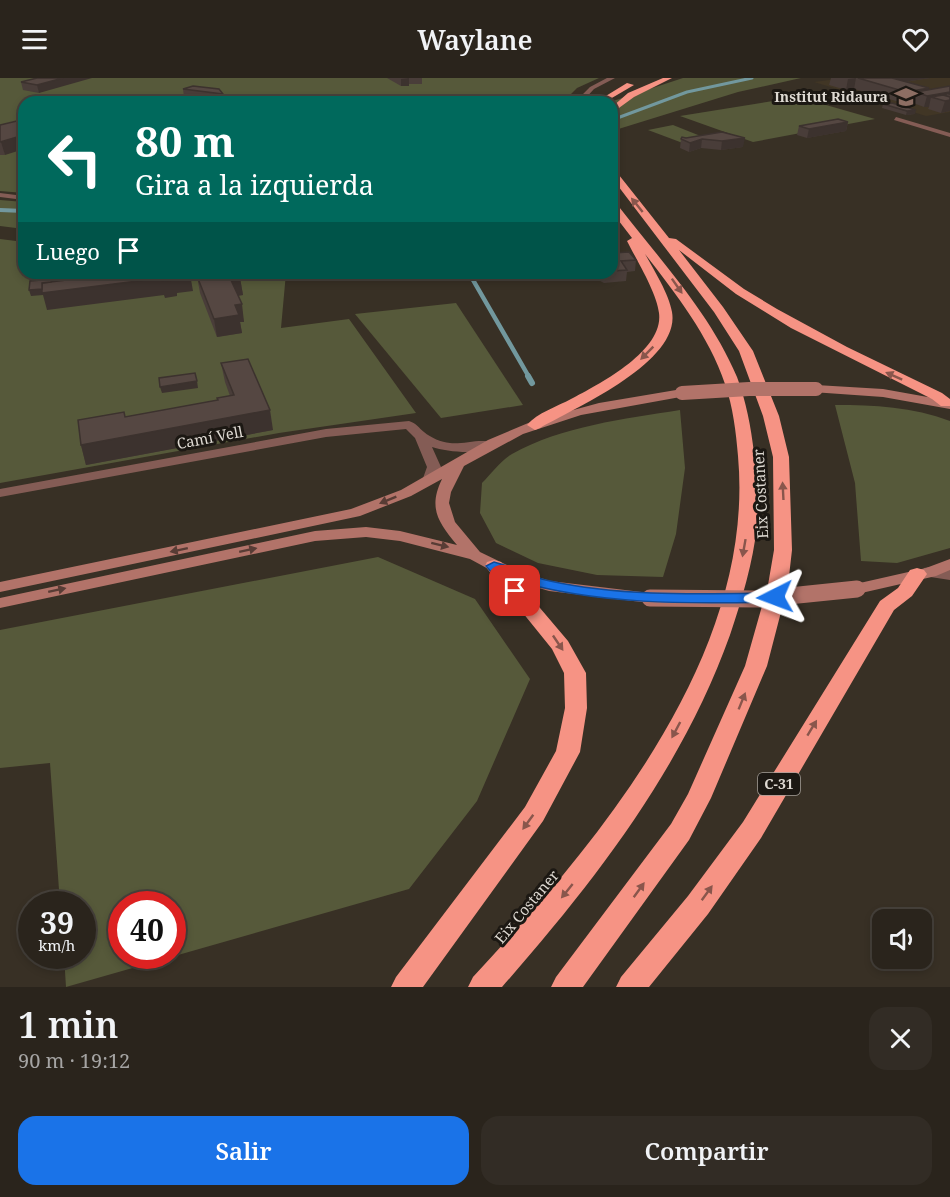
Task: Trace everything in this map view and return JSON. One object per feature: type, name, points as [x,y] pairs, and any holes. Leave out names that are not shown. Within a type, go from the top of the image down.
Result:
[{"type":"highway","points":[[618,106],[647,81],[669,78]]},
{"type":"highway","points":[[609,96],[637,82]]},
{"type":"highway","name":"Eix Costaner","points":[[566,987],[680,832],[699,798],[756,666],[778,585],[783,550],[781,457],[771,416],[746,351],[719,310],[618,180]]},
{"type":"highway","name":"Eix Costaner","points":[[483,987],[542,922],[595,856],[633,803],[675,733],[716,648],[739,577],[745,545],[749,509],[746,460],[741,416],[730,378],[709,333],[696,312],[663,267],[618,213]]},
{"type":"highway","points":[[535,425],[636,365],[654,346],[666,313],[651,276],[635,249],[627,225]]},
{"type":"highway","points":[[659,232],[733,287],[798,327],[863,362],[937,396],[948,404]]},
{"type":"highway","points":[[406,987],[534,814],[568,752],[576,708],[575,673],[555,638],[484,561]]},
{"type":"highway","name":"C-31","points":[[631,987],[698,905],[752,830],[887,606],[924,573]]},
{"type":"street","points":[[584,96],[592,88],[612,78]]},
{"type":"street","points":[[896,119],[950,135]]},
{"type":"street","points":[[0,195],[18,197]]},
{"type":"street","points":[[0,587],[355,513],[388,501],[429,481],[489,445],[535,425],[602,406],[682,393],[749,388],[883,393],[948,404]]},
{"type":"street","name":"Camí Vell","points":[[0,493],[326,433],[410,425],[421,437],[438,446],[459,450],[489,445]]},
{"type":"street","points":[[421,437],[434,467],[429,481]]},
{"type":"street","points":[[459,464],[447,481],[441,498],[442,512],[450,530],[484,561]]},
{"type":"street","points":[[0,603],[315,536],[366,532],[443,546],[511,574],[549,585],[650,598],[759,599],[856,589],[924,573],[950,564]]},
{"type":"street","points":[[924,573],[950,575]]},
{"type":"shaded area","name":"Institut Ridaura","points":[[844,78],[950,78],[950,112],[926,116],[814,82]]},
{"type":"green space","points":[[0,78],[599,78],[577,88],[569,96],[18,96],[18,192],[0,191]]},
{"type":"green space","points":[[683,78],[801,78],[738,92],[618,129],[618,99]]},
{"type":"green space","points":[[798,97],[875,119],[753,142],[680,116]]},
{"type":"green space","points":[[673,125],[713,141],[688,145],[648,130]]},
{"type":"green space","points":[[0,200],[18,202],[18,228],[0,226]]},
{"type":"green space","points":[[0,239],[18,241],[18,279],[285,279],[281,328],[349,319],[416,413],[279,433],[0,483]]},
{"type":"green space","points":[[456,303],[523,405],[441,418],[355,314]]},
{"type":"green space","points":[[835,405],[893,408],[950,421],[950,548],[897,563],[861,561],[855,483]]},
{"type":"green space","points":[[680,410],[685,468],[676,534],[663,577],[597,575],[538,563],[496,543],[480,513],[482,483],[508,457],[531,444],[572,430],[615,420]]},
{"type":"green space","points":[[378,557],[475,599],[530,679],[477,801],[409,889],[186,953],[186,891],[108,891],[108,969],[129,969],[66,987],[65,969],[96,969],[96,891],[59,891],[50,763],[0,768],[0,630]]},
{"type":"building","points":[[37,78],[63,78],[37,85],[21,82]]},
{"type":"building","points":[[858,78],[892,78],[929,88],[906,92]]},
{"type":"building","points":[[193,86],[219,89],[223,94],[183,89]]},
{"type":"building","points":[[950,86],[950,92],[927,96],[916,92]]},
{"type":"building","points":[[943,95],[950,97],[950,100],[931,97]]},
{"type":"building","points":[[892,103],[916,110],[907,111],[883,104]]},
{"type":"building","points":[[838,119],[848,122],[809,129],[799,126]]},
{"type":"building","points":[[18,121],[18,137],[0,142],[0,125]]},
{"type":"building","points":[[722,132],[745,138],[722,141],[702,139],[690,143],[681,139],[682,137]]},
{"type":"building","points":[[629,252],[636,260],[621,261],[627,270],[618,271],[618,253]]},
{"type":"building","points":[[52,279],[51,282],[42,283],[42,289],[29,290],[30,281]]},
{"type":"building","points":[[75,279],[153,279],[42,293],[42,283]]},
{"type":"building","points":[[198,279],[236,279],[231,280],[242,304],[235,305],[239,315],[214,319]]},
{"type":"building","points":[[248,359],[270,410],[81,445],[78,420],[124,412],[125,417],[234,395],[221,363]]},
{"type":"building","points":[[195,373],[197,381],[160,387],[159,378]]},
{"type":"waterway","points":[[618,118],[687,92],[752,78]]},
{"type":"waterway","points":[[0,210],[18,211]]},
{"type":"waterway","points":[[472,279],[529,377]]},
{"type":"waterway","points":[[528,376],[532,383]]},
{"type":"place","name":"Institut Ridaura","points":[[906,97]]},
{"type":"route","points":[[515,591],[494,566],[511,574],[549,585],[596,593],[704,600],[775,597]]}]
